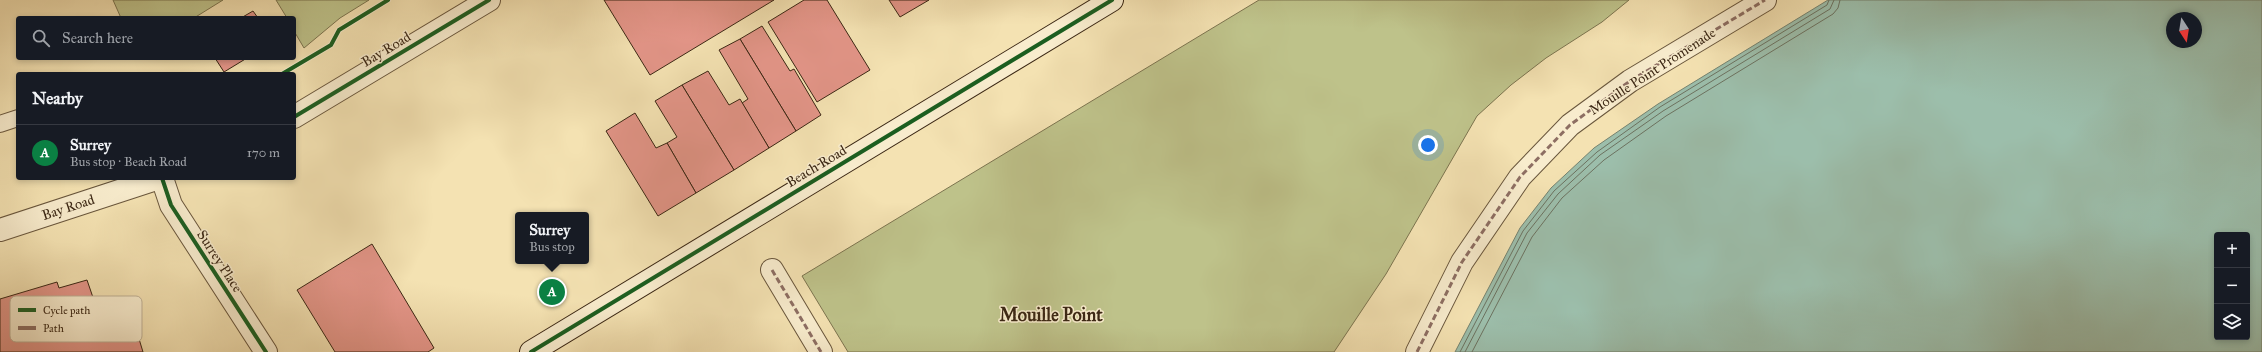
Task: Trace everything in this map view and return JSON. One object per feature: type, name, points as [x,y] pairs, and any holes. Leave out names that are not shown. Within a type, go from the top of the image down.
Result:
[{"type":"street","name":"Bay Road","points":[[296,116],[489,0]]},
{"type":"street","name":"Beach Road","points":[[531,352],[1112,0]]},
{"type":"street","name":"Mouille Point Promenade","points":[[1417,352],[1462,262],[1520,176],[1570,126],[1630,81],[1765,0]]},
{"type":"street","name":"Surrey Place","points":[[162,180],[171,205],[266,352]]},
{"type":"street","name":"Bay Road","points":[[0,230],[136,181]]},
{"type":"street","points":[[772,270],[822,352]]},
{"type":"lane","points":[[0,124],[16,119]]},
{"type":"green space","points":[[113,0],[223,0],[197,16],[120,16]]},
{"type":"green space","points":[[276,0],[369,0],[340,18],[304,48],[296,34],[296,16],[286,16]]},
{"type":"green space","points":[[1259,0],[1629,0],[1602,22],[1546,58],[1511,85],[1477,116],[1386,274],[1334,352],[848,352],[802,276]]},
{"type":"water","points":[[1828,0],[2262,0],[2262,352],[1455,352],[1520,228],[1551,188],[1594,148],[1658,104]]},
{"type":"building","points":[[604,0],[774,0],[650,75]]},
{"type":"building","points":[[804,0],[827,0],[870,70],[817,102],[768,22]]},
{"type":"building","points":[[889,0],[929,0],[900,17]]},
{"type":"building","points":[[253,11],[257,16],[244,16]]},
{"type":"building","points":[[762,26],[790,71],[794,69],[821,115],[796,131],[740,39]]},
{"type":"building","points":[[740,39],[796,131],[769,148],[742,103],[748,99],[719,50]]},
{"type":"building","points":[[216,60],[244,60],[224,72]]},
{"type":"building","points":[[708,71],[729,105],[740,99],[769,148],[734,170],[682,85]]},
{"type":"building","points":[[682,85],[734,170],[696,193],[667,143],[677,137],[655,101]]},
{"type":"building","points":[[635,113],[656,148],[667,143],[696,193],[658,216],[606,131]]},
{"type":"building","points":[[372,244],[434,348],[428,352],[335,352],[297,290]]},
{"type":"building","points":[[87,280],[92,296],[10,296],[57,282],[59,288]]},
{"type":"building","points":[[10,296],[10,342],[140,342],[143,352],[0,352],[0,299]]},
{"type":"marked path","points":[[1417,352],[1462,262],[1520,177],[1570,125],[1630,81],[1765,0]]},
{"type":"marked path","points":[[772,270],[821,352]]},
{"type":"cycle path","points":[[285,72],[331,45],[339,30],[388,0]]},
{"type":"cycle path","points":[[296,116],[489,0]]},
{"type":"cycle path","points":[[531,352],[1112,0]]},
{"type":"cycle path","points":[[163,180],[171,205],[266,352]]},
{"type":"place","name":"Surrey","points":[[552,292]]},
{"type":"district","name":"Mouille Point","points":[[1051,315]]}]
